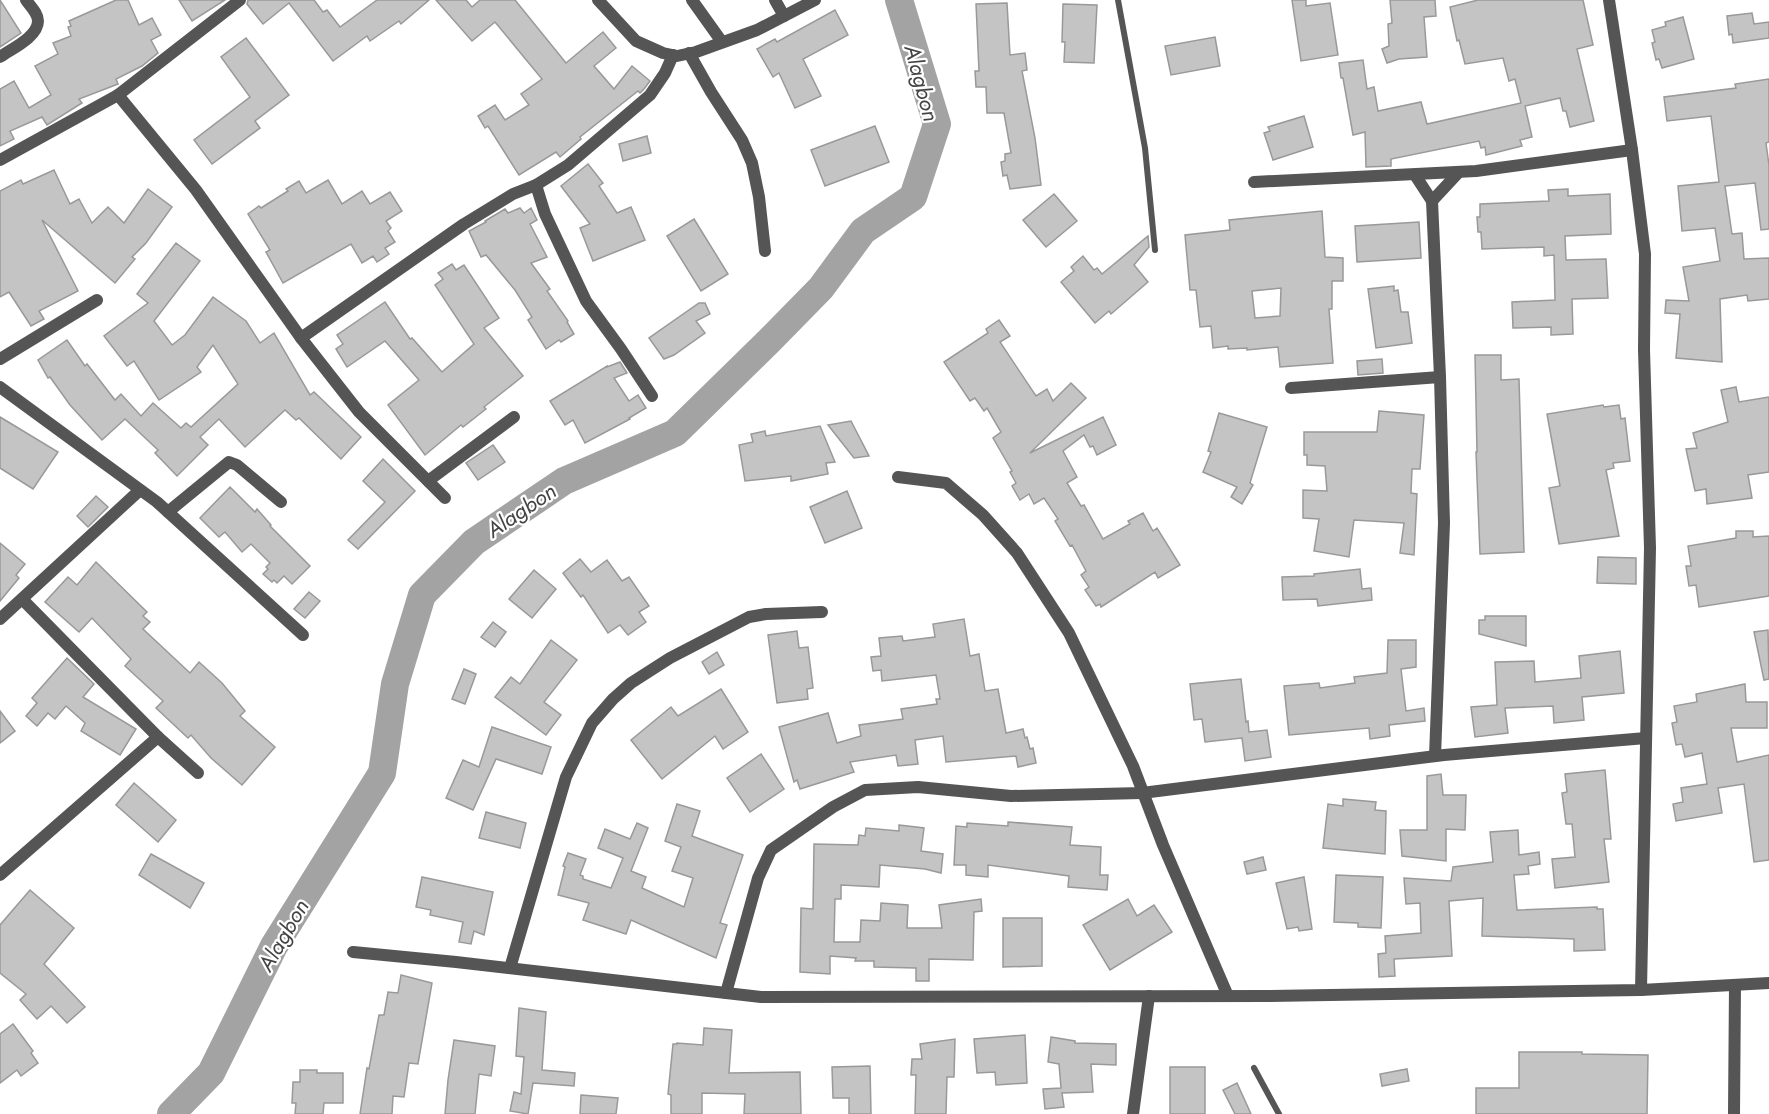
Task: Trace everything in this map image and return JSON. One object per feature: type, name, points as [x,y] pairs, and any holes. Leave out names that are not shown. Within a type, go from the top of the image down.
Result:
[{"type":"street","points":[[0,57],[32,34],[36,28],[38,21],[36,13],[26,0]]},
{"type":"street","points":[[0,160],[118,95],[240,0]]},
{"type":"street","points":[[598,0],[636,41],[673,55],[689,53],[757,30],[815,0]]},
{"type":"street","points":[[692,0],[722,42]]},
{"type":"street","points":[[775,0],[784,16]]},
{"type":"street","points":[[1608,0],[1632,150],[1645,254],[1644,350],[1650,548],[1641,990]]},
{"type":"street","points":[[689,53],[742,140],[752,163],[759,197],[765,251]]},
{"type":"street","points":[[301,338],[464,224],[513,194],[536,185],[568,165],[650,94],[665,73],[673,55]]},
{"type":"street","points":[[118,95],[196,190],[301,338],[359,412],[445,498]]},
{"type":"street","points":[[1254,182],[1459,172],[1632,150]]},
{"type":"street","points":[[1432,201],[1459,172]]},
{"type":"street","points":[[1415,175],[1432,201],[1440,377],[1444,524],[1435,756]]},
{"type":"street","points":[[536,185],[545,214],[586,301],[652,396]]},
{"type":"street","points":[[0,359],[97,300]]},
{"type":"street","points":[[1291,388],[1440,377]]},
{"type":"street","points":[[0,387],[168,512],[303,635]]},
{"type":"street","points":[[428,481],[514,417]]},
{"type":"street","points":[[168,512],[229,462],[237,465],[281,502]]},
{"type":"street","points":[[898,477],[946,483],[983,515],[1017,553],[1069,633],[1117,731],[1228,996]]},
{"type":"street","points":[[0,619],[140,490]]},
{"type":"street","points":[[22,599],[158,737],[198,773]]},
{"type":"street","points":[[510,968],[566,777],[592,723],[613,699],[631,683],[670,658],[749,617],[766,614],[822,612]]},
{"type":"street","points":[[0,875],[158,737]]},
{"type":"street","points":[[726,993],[758,878],[771,850],[833,807],[865,790],[918,787],[1011,796],[1142,793],[1435,756],[1646,738]]},
{"type":"street","points":[[353,952],[761,997],[1228,996],[1641,990],[1769,983]]},
{"type":"street","points":[[1734,1114],[1735,985]]},
{"type":"street","points":[[1133,1114],[1149,996]]},
{"type":"lane","points":[[1118,0],[1145,148],[1155,250]]},
{"type":"lane","points":[[1254,1068],[1279,1114]]},
{"type":"building","points":[[0,0],[21,33],[0,47]]},
{"type":"building","points":[[116,0],[128,0],[139,25],[152,18],[161,35],[151,40],[158,53],[142,66],[116,79],[118,84],[79,99],[82,103],[47,125],[42,117],[10,131],[14,139],[0,146],[0,89],[14,81],[29,108],[51,95],[35,66],[58,54],[53,43],[71,36],[69,21]]},
{"type":"building","points":[[179,0],[225,0],[192,21]]},
{"type":"building","points":[[248,0],[314,0],[323,12],[327,10],[340,27],[377,0],[429,0],[401,24],[399,21],[370,41],[367,36],[333,61],[289,3],[263,24],[247,4]]},
{"type":"building","points":[[436,0],[466,0],[472,7],[480,0],[515,0],[566,63],[603,32],[616,48],[594,66],[614,89],[632,66],[650,81],[640,93],[638,91],[580,137],[581,139],[560,157],[556,152],[519,175],[488,126],[485,128],[478,116],[495,105],[505,120],[529,105],[521,94],[542,79],[495,22],[472,41]]},
{"type":"building","points":[[1292,0],[1306,0],[1306,6],[1330,3],[1338,55],[1301,61]]},
{"type":"building","points":[[1390,0],[1435,0],[1436,16],[1424,17],[1427,57],[1399,59],[1387,63],[1382,49],[1389,46],[1388,24],[1392,23]]},
{"type":"building","points":[[1478,0],[1583,0],[1593,45],[1577,49],[1594,121],[1570,127],[1560,98],[1525,106],[1532,137],[1520,140],[1522,146],[1486,155],[1485,147],[1481,148],[1479,141],[1391,159],[1391,166],[1366,167],[1365,132],[1353,135],[1339,63],[1363,60],[1367,89],[1374,87],[1378,111],[1421,102],[1427,124],[1521,103],[1515,79],[1509,81],[1503,58],[1465,64],[1459,40],[1457,41],[1450,7]]},
{"type":"building","points":[[1007,3],[1010,55],[1025,53],[1027,70],[1022,71],[1035,138],[1041,185],[1010,189],[1007,175],[1003,176],[1001,162],[1005,161],[1005,154],[1011,153],[1004,113],[987,113],[986,87],[976,87],[975,71],[979,71],[976,4]]},
{"type":"building","points":[[1063,4],[1097,5],[1094,63],[1064,62]]},
{"type":"building","points":[[835,10],[848,35],[803,59],[821,96],[795,108],[779,73],[773,77],[757,49],[775,39],[777,42]]},
{"type":"building","points":[[1752,13],[1754,24],[1769,22],[1769,38],[1733,43],[1732,34],[1729,35],[1727,16]]},
{"type":"building","points":[[1683,17],[1694,59],[1662,68],[1659,59],[1656,60],[1652,30],[1666,26],[1665,22]]},
{"type":"building","points":[[1215,37],[1220,66],[1171,75],[1165,46]]},
{"type":"building","points":[[246,38],[289,95],[255,121],[260,128],[212,164],[194,140],[250,97],[221,57]]},
{"type":"building","points":[[1769,79],[1769,142],[1766,143],[1769,165],[1769,229],[1761,230],[1755,183],[1725,186],[1732,234],[1742,233],[1744,259],[1769,258],[1769,299],[1748,301],[1747,295],[1720,299],[1722,362],[1676,358],[1680,314],[1665,313],[1666,300],[1689,301],[1683,267],[1720,261],[1715,228],[1682,231],[1678,186],[1719,182],[1711,116],[1667,121],[1664,97],[1736,88],[1735,84]]},
{"type":"building","points":[[1304,116],[1313,147],[1273,160],[1264,133],[1270,131],[1268,127]]},
{"type":"building","points":[[875,126],[889,162],[825,186],[811,150]]},
{"type":"building","points":[[647,136],[651,153],[623,161],[619,144]]},
{"type":"building","points":[[588,164],[603,183],[599,186],[617,213],[631,207],[645,240],[593,261],[580,228],[590,224],[561,186]]},
{"type":"building","points":[[54,170],[70,204],[79,199],[92,223],[108,207],[124,223],[148,189],[172,207],[146,243],[132,257],[135,259],[115,283],[42,220],[78,291],[39,311],[44,319],[31,326],[9,292],[0,297],[0,191],[21,180],[23,184]]},
{"type":"building","points":[[328,180],[342,204],[362,191],[370,204],[390,192],[402,211],[386,221],[391,228],[388,231],[395,242],[385,248],[389,254],[377,262],[373,256],[362,263],[351,244],[283,283],[266,252],[270,250],[248,214],[288,191],[286,189],[299,181],[306,193]]},
{"type":"building","points":[[1568,189],[1568,196],[1610,194],[1611,234],[1565,236],[1566,260],[1606,259],[1608,298],[1572,299],[1573,334],[1551,335],[1551,327],[1513,328],[1512,302],[1555,300],[1554,255],[1544,256],[1544,247],[1482,249],[1477,217],[1480,217],[1480,204],[1549,201],[1548,190]]},
{"type":"building","points":[[1054,194],[1077,221],[1046,247],[1023,220]]},
{"type":"building","points":[[520,208],[524,213],[531,208],[537,220],[530,224],[547,257],[531,263],[550,289],[547,291],[568,321],[574,334],[546,349],[528,320],[532,317],[515,290],[486,255],[481,257],[469,231],[505,209],[508,213]]},
{"type":"building","points":[[1322,211],[1325,257],[1343,258],[1343,281],[1332,281],[1332,309],[1329,309],[1333,363],[1280,367],[1278,347],[1247,350],[1247,348],[1228,349],[1228,346],[1213,348],[1211,326],[1200,327],[1196,290],[1190,290],[1185,235],[1230,230],[1229,220]],"holes":[[[1281,288],[1280,316],[1255,318],[1252,291]]]},
{"type":"building","points":[[694,219],[728,274],[701,291],[667,236]]},
{"type":"building","points":[[1419,222],[1421,258],[1357,262],[1355,226]]},
{"type":"building","points":[[1148,236],[1149,247],[1134,265],[1148,282],[1111,314],[1109,311],[1095,323],[1061,282],[1074,271],[1071,267],[1083,256],[1094,270],[1097,268],[1102,274]]},
{"type":"building","points":[[176,243],[200,261],[154,321],[172,345],[185,335],[213,297],[246,321],[260,343],[274,333],[310,395],[314,392],[361,437],[341,459],[299,418],[296,420],[285,410],[245,447],[219,419],[200,437],[208,445],[177,476],[155,453],[158,450],[125,419],[102,440],[70,405],[50,377],[48,378],[38,360],[67,340],[85,366],[87,364],[115,400],[121,394],[141,416],[153,403],[181,428],[186,423],[191,427],[238,384],[213,345],[197,367],[201,372],[159,400],[134,361],[127,366],[104,336],[148,303],[137,294]]},
{"type":"building","points":[[452,264],[456,270],[464,265],[499,318],[484,328],[523,376],[484,407],[486,409],[463,427],[461,425],[425,455],[388,405],[419,380],[385,341],[347,367],[336,349],[343,344],[337,335],[385,302],[410,339],[412,338],[442,372],[474,344],[435,285],[443,279],[438,273]]},
{"type":"building","points":[[1394,286],[1394,291],[1398,290],[1401,312],[1408,312],[1412,343],[1376,348],[1368,289]]},
{"type":"building","points":[[699,303],[705,303],[710,314],[696,321],[705,333],[674,355],[664,359],[649,338]]},
{"type":"building","points":[[999,320],[1010,336],[1000,342],[1036,396],[1047,389],[1053,401],[1071,383],[1086,398],[1030,453],[1103,417],[1116,445],[1097,455],[1084,435],[1063,451],[1077,477],[1067,483],[1081,506],[1084,505],[1103,539],[1130,524],[1128,521],[1143,513],[1153,531],[1157,528],[1180,565],[1158,578],[1155,572],[1101,607],[1100,604],[1096,606],[1085,590],[1089,587],[1081,575],[1086,571],[1072,545],[1070,546],[1055,521],[1058,519],[1044,498],[1034,504],[1029,494],[1020,500],[1012,486],[1016,483],[1010,472],[1012,471],[993,438],[1001,432],[987,408],[984,411],[975,398],[970,401],[944,362],[988,333],[986,329]]},
{"type":"building","points":[[1475,355],[1501,355],[1501,380],[1519,379],[1524,552],[1480,554]]},
{"type":"building","points":[[1382,359],[1383,373],[1358,375],[1357,361]]},
{"type":"building","points":[[620,362],[627,373],[614,378],[629,401],[638,395],[646,408],[585,443],[573,420],[565,425],[550,401],[607,366]]},
{"type":"building","points":[[1736,387],[1739,402],[1769,397],[1769,472],[1748,475],[1752,498],[1707,504],[1706,489],[1695,491],[1686,449],[1697,448],[1693,433],[1728,422],[1721,390]]},
{"type":"building","points":[[1603,405],[1604,407],[1619,405],[1621,419],[1625,418],[1630,461],[1613,463],[1614,468],[1606,470],[1619,536],[1559,544],[1549,488],[1560,486],[1547,414]]},
{"type":"building","points":[[1379,411],[1424,415],[1420,469],[1412,469],[1411,493],[1417,494],[1414,555],[1400,553],[1404,523],[1354,520],[1349,557],[1314,551],[1319,519],[1303,518],[1303,490],[1327,491],[1325,466],[1307,465],[1307,455],[1304,455],[1304,432],[1377,432]]},
{"type":"building","points":[[1219,413],[1267,427],[1250,483],[1253,485],[1242,504],[1231,497],[1237,487],[1203,472],[1211,452],[1208,451]]},
{"type":"building","points":[[0,417],[58,452],[33,489],[0,468]]},
{"type":"building","points":[[851,421],[869,456],[854,458],[828,425]]},
{"type":"building","points":[[820,426],[835,462],[826,463],[828,474],[791,481],[791,476],[745,481],[739,445],[753,442],[751,434],[765,431],[766,436]]},
{"type":"building","points":[[493,445],[505,462],[478,480],[466,463]]},
{"type":"building","points":[[383,459],[415,491],[358,549],[348,540],[385,502],[363,481]]},
{"type":"building","points":[[230,487],[255,512],[257,509],[270,526],[310,566],[292,584],[284,576],[277,583],[274,580],[272,582],[263,574],[270,563],[251,544],[242,552],[225,532],[219,537],[200,518]]},
{"type":"building","points":[[847,491],[862,528],[825,543],[810,507]]},
{"type":"building","points":[[96,496],[108,507],[88,527],[77,516]]},
{"type":"building","points":[[1736,531],[1753,531],[1753,537],[1769,536],[1769,596],[1699,607],[1696,585],[1689,586],[1686,566],[1691,566],[1688,546],[1736,538]]},
{"type":"building","points":[[0,543],[25,564],[16,575],[19,578],[0,601]]},
{"type":"building","points":[[1598,557],[1636,558],[1636,584],[1597,583]]},
{"type":"building","points":[[580,559],[591,572],[607,560],[622,581],[629,577],[649,606],[639,612],[646,622],[628,635],[620,625],[608,633],[583,595],[581,597],[563,573]]},
{"type":"building","points":[[96,562],[147,612],[143,616],[150,622],[143,629],[190,673],[199,662],[222,683],[245,711],[240,716],[275,747],[242,785],[211,758],[191,735],[188,738],[156,708],[163,701],[125,666],[131,659],[92,618],[79,632],[45,602],[68,577],[77,585]]},
{"type":"building","points":[[1360,569],[1362,589],[1371,588],[1372,600],[1318,606],[1317,599],[1283,600],[1282,577],[1314,576],[1314,574]]},
{"type":"building","points":[[534,570],[556,589],[532,618],[509,599]]},
{"type":"building","points":[[309,592],[320,601],[305,618],[294,609]]},
{"type":"building","points":[[1485,616],[1526,616],[1526,646],[1479,634],[1479,620],[1485,620]]},
{"type":"building","points":[[964,619],[970,656],[979,654],[985,691],[998,689],[1006,733],[1023,729],[1030,749],[1033,748],[1036,763],[1018,767],[1016,756],[946,762],[943,736],[915,740],[918,764],[898,766],[896,755],[850,762],[854,772],[800,789],[797,780],[794,782],[779,727],[828,713],[837,743],[861,736],[859,725],[903,719],[901,709],[937,704],[936,699],[940,699],[936,675],[882,681],[881,670],[873,671],[871,657],[881,656],[879,638],[902,636],[903,641],[935,637],[933,624]]},
{"type":"building","points":[[493,622],[506,632],[495,647],[481,637]]},
{"type":"building","points":[[1768,630],[1769,679],[1764,680],[1754,632]]},
{"type":"building","points":[[797,631],[799,648],[808,647],[813,688],[807,689],[808,699],[777,703],[768,635]]},
{"type":"building","points":[[551,640],[577,660],[544,702],[561,715],[546,735],[495,697],[511,677],[520,684]]},
{"type":"building","points":[[1388,640],[1416,640],[1416,667],[1401,669],[1406,711],[1424,708],[1425,721],[1389,725],[1390,736],[1370,739],[1369,728],[1289,735],[1284,686],[1319,683],[1320,688],[1355,683],[1354,677],[1387,673]]},
{"type":"building","points":[[1620,651],[1624,693],[1582,697],[1584,720],[1554,723],[1553,706],[1505,708],[1508,733],[1475,737],[1471,707],[1497,705],[1495,662],[1534,661],[1535,682],[1581,678],[1579,656]]},
{"type":"building","points":[[717,652],[724,665],[709,674],[702,662]]},
{"type":"building","points":[[67,658],[94,684],[83,697],[136,729],[120,755],[81,731],[85,723],[66,706],[55,719],[48,713],[37,726],[26,716],[37,703],[32,698]]},
{"type":"building","points":[[464,669],[476,674],[465,704],[452,699]]},
{"type":"building","points":[[1241,679],[1249,732],[1267,730],[1271,757],[1245,761],[1242,738],[1205,742],[1202,719],[1194,720],[1190,684]]},
{"type":"building","points":[[1745,684],[1746,702],[1767,702],[1767,728],[1731,728],[1737,762],[1769,755],[1769,860],[1754,862],[1744,784],[1718,788],[1722,813],[1676,821],[1673,804],[1683,802],[1681,788],[1707,784],[1702,753],[1685,757],[1682,744],[1676,745],[1672,723],[1677,722],[1674,706],[1697,702],[1696,694]]},
{"type":"building","points":[[721,689],[748,732],[723,749],[715,736],[662,779],[631,740],[671,707],[678,716]]},
{"type":"building","points":[[0,711],[15,731],[0,743]]},
{"type":"building","points":[[492,727],[551,747],[542,774],[496,759],[473,810],[446,798],[463,760],[479,767]]},
{"type":"building","points":[[761,754],[784,789],[750,812],[727,778]]},
{"type":"building","points":[[1605,770],[1611,839],[1604,839],[1609,882],[1555,888],[1552,859],[1575,857],[1572,824],[1566,824],[1562,793],[1567,792],[1565,774]]},
{"type":"building","points":[[1441,774],[1443,795],[1466,795],[1465,830],[1446,829],[1446,861],[1402,856],[1400,830],[1427,830],[1427,776]]},
{"type":"building","points":[[134,783],[176,820],[158,842],[116,805]]},
{"type":"building","points":[[1343,799],[1376,802],[1375,810],[1386,811],[1385,854],[1323,848],[1328,804],[1343,806]]},
{"type":"building","points":[[677,804],[700,811],[692,836],[743,855],[720,923],[727,925],[716,958],[631,920],[626,934],[583,920],[589,903],[558,895],[565,867],[563,866],[568,853],[586,859],[580,875],[583,879],[611,888],[623,858],[598,848],[605,829],[630,839],[637,823],[648,828],[631,871],[646,877],[642,888],[684,907],[693,878],[672,871],[681,847],[665,841]]},
{"type":"building","points":[[486,812],[526,823],[520,848],[479,838]]},
{"type":"building","points":[[1008,822],[1072,827],[1070,845],[1101,847],[1100,875],[1108,875],[1107,890],[1068,887],[1069,876],[988,865],[988,877],[966,875],[966,865],[954,865],[956,826],[967,827],[967,823],[1008,826]]},
{"type":"building","points":[[899,825],[924,828],[921,851],[943,854],[941,873],[925,869],[880,865],[879,887],[841,885],[841,899],[835,899],[834,942],[860,942],[861,920],[880,921],[881,903],[908,905],[907,928],[942,928],[939,905],[981,899],[982,911],[974,912],[973,960],[929,959],[929,981],[916,981],[916,968],[874,967],[874,961],[855,961],[856,958],[830,956],[830,974],[800,972],[801,908],[813,909],[814,844],[858,845],[859,835],[865,836],[866,828],[899,831]]},
{"type":"building","points":[[1518,830],[1519,855],[1539,852],[1540,864],[1528,866],[1529,874],[1514,875],[1517,910],[1597,907],[1597,909],[1603,909],[1605,950],[1574,951],[1574,939],[1482,936],[1483,898],[1449,901],[1452,956],[1394,959],[1395,976],[1379,977],[1378,954],[1386,953],[1385,936],[1421,933],[1420,903],[1406,904],[1404,878],[1451,881],[1453,867],[1493,862],[1490,832]]},
{"type":"building","points":[[151,854],[204,883],[190,908],[139,875]]},
{"type":"building","points":[[1263,857],[1266,870],[1247,874],[1244,862]]},
{"type":"building","points":[[1336,875],[1383,877],[1381,928],[1358,927],[1358,923],[1334,922]]},
{"type":"building","points":[[422,877],[493,892],[484,935],[474,931],[471,944],[459,942],[463,922],[430,915],[431,910],[416,907]]},
{"type":"building","points":[[1304,877],[1312,929],[1299,931],[1298,927],[1287,929],[1276,883]]},
{"type":"building","points":[[30,890],[74,928],[44,964],[85,1007],[67,1023],[51,1006],[37,1019],[20,1000],[26,994],[0,973],[0,925]]},
{"type":"building","points":[[1128,899],[1137,916],[1154,905],[1172,932],[1110,970],[1083,925]]},
{"type":"building","points":[[1003,918],[1042,918],[1042,966],[1003,967]]},
{"type":"building","points":[[401,975],[432,983],[418,1064],[409,1063],[404,1097],[393,1096],[392,1114],[360,1114],[379,1015],[384,1015],[388,992],[398,993]]},
{"type":"building","points":[[519,1008],[546,1012],[542,1070],[575,1073],[574,1086],[533,1083],[528,1114],[510,1111],[514,1092],[521,1094],[524,1057],[516,1056]]},
{"type":"building","points":[[13,1024],[33,1051],[31,1053],[38,1063],[21,1076],[17,1070],[0,1083],[0,1034]]},
{"type":"building","points":[[704,1028],[732,1030],[729,1073],[800,1072],[801,1114],[744,1114],[745,1094],[702,1093],[702,1114],[671,1114],[671,1095],[668,1094],[673,1044],[703,1045]]},
{"type":"building","points":[[1025,1035],[1027,1083],[996,1085],[995,1072],[977,1073],[974,1039]]},
{"type":"building","points":[[1051,1037],[1075,1041],[1075,1043],[1116,1044],[1116,1065],[1091,1064],[1093,1092],[1062,1093],[1064,1107],[1045,1109],[1043,1089],[1061,1088],[1059,1064],[1048,1062]]},
{"type":"building","points":[[955,1039],[954,1077],[947,1077],[946,1114],[915,1114],[916,1075],[911,1075],[912,1059],[922,1059],[920,1044]]},
{"type":"building","points":[[454,1040],[495,1046],[491,1076],[479,1074],[475,1114],[445,1114]]},
{"type":"building","points":[[1519,1052],[1648,1055],[1647,1114],[1476,1114],[1476,1088],[1519,1088]]},
{"type":"building","points":[[870,1066],[871,1114],[849,1114],[849,1098],[833,1098],[832,1067]]},
{"type":"building","points":[[1170,1067],[1205,1067],[1205,1114],[1170,1114]]},
{"type":"building","points":[[1407,1069],[1409,1081],[1382,1086],[1380,1074]]},
{"type":"building","points":[[300,1070],[317,1070],[317,1073],[343,1073],[343,1103],[324,1103],[323,1114],[295,1114],[296,1103],[292,1103],[293,1082],[300,1082]]},
{"type":"building","points":[[1237,1083],[1251,1114],[1235,1114],[1223,1090]]},
{"type":"building","points":[[581,1095],[618,1098],[616,1114],[580,1114]]},
{"type":"waterway","name":"Alagbon","points":[[171,1114],[211,1073],[274,946],[382,773],[395,684],[422,595],[474,542],[564,481],[675,433],[821,288],[863,231],[913,197],[937,124],[899,0]]}]
